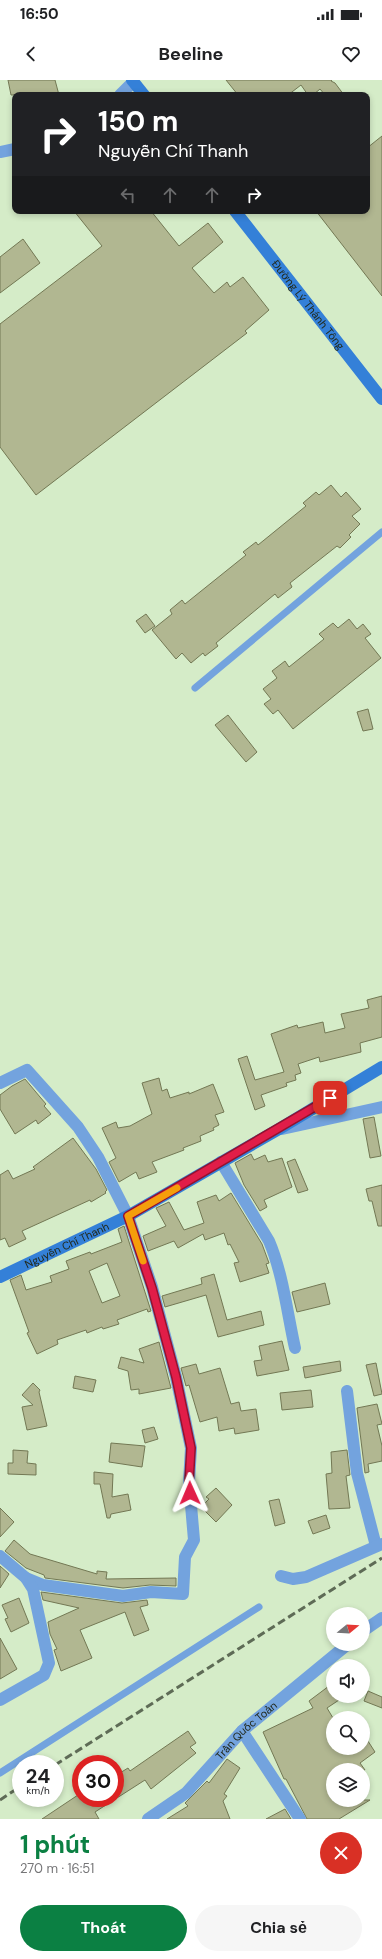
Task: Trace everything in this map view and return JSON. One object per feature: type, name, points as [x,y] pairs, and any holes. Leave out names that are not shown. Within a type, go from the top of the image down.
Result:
[{"type":"main road","points":[[133,81],[142,92]]},
{"type":"main road","name":"Đường Lý Thánh Tông","points":[[237,214],[382,399]]},
{"type":"main road","name":"Nguyễn Chí Thanh","points":[[0,1277],[128,1216],[279,1129],[382,1067]]},
{"type":"street","points":[[123,92],[133,81]]},
{"type":"street","points":[[0,152],[12,150]]},
{"type":"street","points":[[0,1083],[27,1070],[82,1133],[98,1157],[128,1216],[152,1288],[176,1377],[191,1448],[189,1482],[194,1540],[184,1557],[182,1594],[151,1592],[123,1596],[43,1585],[26,1578]]},
{"type":"street","points":[[279,1129],[382,1107]]},
{"type":"street","points":[[221,1162],[269,1241],[274,1252],[295,1348]]},
{"type":"street","points":[[280,1576],[293,1579],[306,1577],[379,1545],[356,1473],[347,1391]]},
{"type":"street","points":[[0,1556],[26,1578],[33,1589],[49,1663],[44,1675],[0,1700]]},
{"type":"street","points":[[370,1626],[382,1618]]},
{"type":"street","name":"Trần Quốc Toản","points":[[148,1819],[186,1793],[242,1731],[339,1651]]},
{"type":"street","points":[[242,1731],[300,1819]]},
{"type":"lane","points":[[195,688],[382,532]]},
{"type":"lane","points":[[0,1773],[259,1607]]},
{"type":"building","points":[[8,80],[55,80],[58,92],[12,92],[11,95]]},
{"type":"building","points":[[226,80],[332,80],[331,81],[335,83],[342,92],[322,92],[320,89],[316,92],[306,92],[301,85],[292,92],[236,92]]},
{"type":"building","points":[[382,136],[382,296],[318,214],[370,214],[370,146]]},
{"type":"building","points":[[76,214],[153,214],[179,246],[208,223],[223,242],[192,268],[214,293],[227,282],[230,287],[243,277],[269,310],[245,331],[247,333],[36,495],[0,447],[0,324],[102,246]]},
{"type":"building","points":[[23,239],[40,263],[0,293],[0,257]]},
{"type":"building","points":[[331,485],[341,497],[346,492],[361,509],[352,516],[360,524],[349,535],[351,537],[340,548],[337,546],[290,583],[292,587],[278,598],[275,594],[216,643],[218,646],[205,656],[203,653],[191,663],[182,653],[176,659],[152,630],[172,614],[170,610],[182,600],[185,604],[246,555],[243,552],[256,542],[258,545],[306,506],[303,503],[316,492],[319,495]]},
{"type":"building","points":[[146,614],[155,626],[145,633],[136,621]]},
{"type":"building","points":[[349,619],[357,629],[363,624],[371,634],[365,638],[381,658],[293,729],[278,710],[273,714],[264,704],[271,699],[263,689],[277,678],[272,671],[285,661],[289,667],[324,639],[319,634],[333,623],[338,628]]},
{"type":"building","points":[[368,709],[373,729],[363,731],[357,712]]},
{"type":"building","points":[[228,715],[257,752],[246,762],[215,725]]},
{"type":"building","points":[[382,996],[382,1037],[360,1043],[361,1052],[320,1062],[319,1057],[298,1064],[301,1073],[295,1075],[296,1080],[286,1083],[287,1086],[261,1095],[265,1106],[255,1110],[238,1059],[247,1056],[255,1080],[284,1072],[271,1034],[297,1025],[298,1028],[323,1022],[325,1033],[345,1028],[341,1014],[369,1008],[367,1000]]},
{"type":"building","points":[[159,1078],[162,1091],[167,1089],[170,1098],[189,1092],[189,1094],[213,1084],[224,1112],[215,1115],[219,1125],[213,1128],[214,1130],[200,1136],[201,1141],[183,1148],[184,1150],[152,1162],[157,1172],[139,1179],[136,1172],[119,1182],[109,1162],[116,1158],[102,1128],[116,1122],[118,1128],[130,1126],[152,1114],[142,1083]]},
{"type":"building","points":[[25,1079],[46,1104],[44,1106],[51,1114],[38,1124],[36,1120],[15,1134],[0,1109],[0,1095]]},
{"type":"building","points":[[374,1117],[381,1156],[370,1158],[363,1119]]},
{"type":"building","points":[[73,1138],[96,1169],[107,1190],[105,1192],[106,1193],[91,1202],[90,1200],[22,1231],[26,1239],[9,1247],[5,1238],[0,1240],[0,1175],[8,1170],[13,1179],[35,1169],[33,1167]]},
{"type":"building","points":[[251,1154],[254,1160],[265,1155],[268,1162],[282,1158],[292,1187],[264,1200],[267,1207],[260,1211],[244,1185],[235,1163]]},
{"type":"building","points":[[295,1159],[308,1190],[298,1193],[287,1162]]},
{"type":"building","points":[[382,1185],[382,1226],[378,1226],[372,1201],[369,1201],[366,1189]]},
{"type":"building","points":[[231,1193],[262,1244],[269,1263],[266,1264],[269,1273],[240,1282],[234,1263],[239,1262],[230,1244],[228,1245],[224,1233],[205,1240],[203,1234],[178,1248],[174,1241],[148,1251],[143,1236],[166,1226],[156,1208],[169,1202],[184,1230],[204,1223],[197,1202],[216,1195],[219,1201]]},
{"type":"building","points":[[124,1226],[151,1311],[148,1312],[147,1309],[117,1320],[119,1324],[103,1329],[102,1327],[87,1333],[86,1330],[57,1340],[58,1344],[37,1354],[27,1333],[29,1332],[10,1280],[21,1275],[26,1290],[52,1282],[50,1276],[69,1269],[66,1261],[90,1252],[91,1254],[122,1242],[118,1229]],"holes":[[[107,1263],[120,1296],[102,1303],[89,1271]]]},
{"type":"building","points":[[214,1274],[227,1320],[261,1311],[264,1325],[218,1337],[206,1295],[165,1307],[162,1296],[202,1284],[201,1278]]},
{"type":"building","points":[[325,1283],[330,1304],[297,1312],[292,1292]]},
{"type":"building","points":[[282,1341],[289,1370],[257,1376],[254,1361],[262,1360],[259,1346]]},
{"type":"building","points":[[159,1342],[171,1388],[139,1394],[139,1389],[131,1390],[128,1371],[118,1368],[121,1357],[144,1363],[139,1349]]},
{"type":"building","points":[[340,1361],[341,1371],[305,1378],[303,1367]]},
{"type":"building","points":[[376,1363],[382,1394],[374,1396],[366,1365]]},
{"type":"building","points":[[196,1364],[199,1374],[220,1368],[231,1404],[239,1402],[241,1411],[256,1409],[259,1430],[235,1434],[234,1428],[219,1431],[217,1417],[200,1422],[189,1385],[186,1386],[181,1368]]},
{"type":"building","points":[[75,1376],[96,1380],[93,1392],[73,1388]]},
{"type":"building","points":[[33,1383],[40,1390],[39,1392],[47,1426],[27,1430],[22,1407],[33,1405],[22,1395]]},
{"type":"building","points":[[311,1390],[313,1407],[282,1410],[280,1393]]},
{"type":"building","points":[[377,1404],[382,1424],[377,1425],[382,1446],[382,1461],[368,1464],[369,1472],[365,1473],[357,1408]]},
{"type":"building","points":[[154,1427],[158,1439],[145,1443],[142,1430]]},
{"type":"building","points":[[111,1443],[145,1446],[142,1467],[109,1462]]},
{"type":"building","points":[[13,1450],[28,1451],[27,1463],[36,1464],[36,1475],[8,1474],[8,1463],[13,1463]]},
{"type":"building","points":[[347,1450],[350,1475],[346,1476],[350,1508],[329,1509],[326,1474],[332,1473],[331,1452]]},
{"type":"building","points":[[94,1472],[113,1474],[112,1497],[128,1494],[131,1510],[111,1514],[110,1518],[107,1518],[100,1484],[94,1484]]},
{"type":"building","points":[[216,1488],[232,1505],[216,1522],[201,1507],[209,1499],[206,1497]]},
{"type":"building","points":[[279,1499],[285,1523],[275,1526],[269,1501]]},
{"type":"building","points":[[0,1508],[14,1522],[0,1537]]},
{"type":"building","points":[[326,1515],[330,1528],[313,1534],[308,1521]]},
{"type":"building","points":[[14,1540],[30,1554],[97,1574],[97,1571],[107,1572],[106,1579],[176,1578],[176,1586],[150,1585],[123,1588],[45,1578],[44,1575],[26,1568],[5,1551]]},
{"type":"building","points":[[0,1566],[9,1574],[0,1588]]},
{"type":"building","points":[[41,1592],[122,1603],[147,1600],[148,1605],[140,1607],[149,1630],[134,1636],[125,1612],[80,1630],[92,1658],[61,1671],[54,1650],[57,1649],[50,1634],[48,1622],[79,1608],[43,1600]]},
{"type":"building","points":[[19,1598],[29,1623],[11,1632],[5,1619],[8,1618],[2,1605]]},
{"type":"building","points":[[0,1638],[17,1669],[0,1679]]},
{"type":"building","points":[[326,1688],[326,1703],[334,1703],[327,1708],[329,1711],[326,1711],[326,1755],[370,1755],[370,1744],[375,1752],[360,1763],[326,1763],[326,1807],[359,1807],[339,1819],[307,1819],[286,1779],[284,1779],[263,1732],[313,1708],[309,1701]]},
{"type":"building","points":[[370,1692],[382,1697],[382,1708],[369,1703]]},
{"type":"building","points":[[188,1731],[196,1743],[190,1747],[196,1753],[151,1789],[145,1780],[124,1793],[124,1770],[128,1768],[130,1771]]},
{"type":"building","points":[[227,1759],[240,1768],[224,1794],[227,1796],[223,1801],[230,1819],[167,1819],[188,1806],[185,1803],[207,1781],[209,1783]]},
{"type":"building","points":[[72,1799],[72,1807],[103,1807],[95,1812],[99,1819],[42,1819],[60,1807],[64,1807],[64,1804]]},
{"type":"building","points":[[285,1809],[291,1819],[266,1819]]},
{"type":"railway","points":[[64,1759],[382,1558]]},
{"type":"railway","points":[[0,1800],[12,1792]]},
{"type":"slow traffic","points":[[143,1261],[128,1216],[177,1188]]},
{"type":"route","points":[[190,1493],[189,1482],[191,1448],[176,1377],[152,1288],[128,1216],[330,1098]]}]
